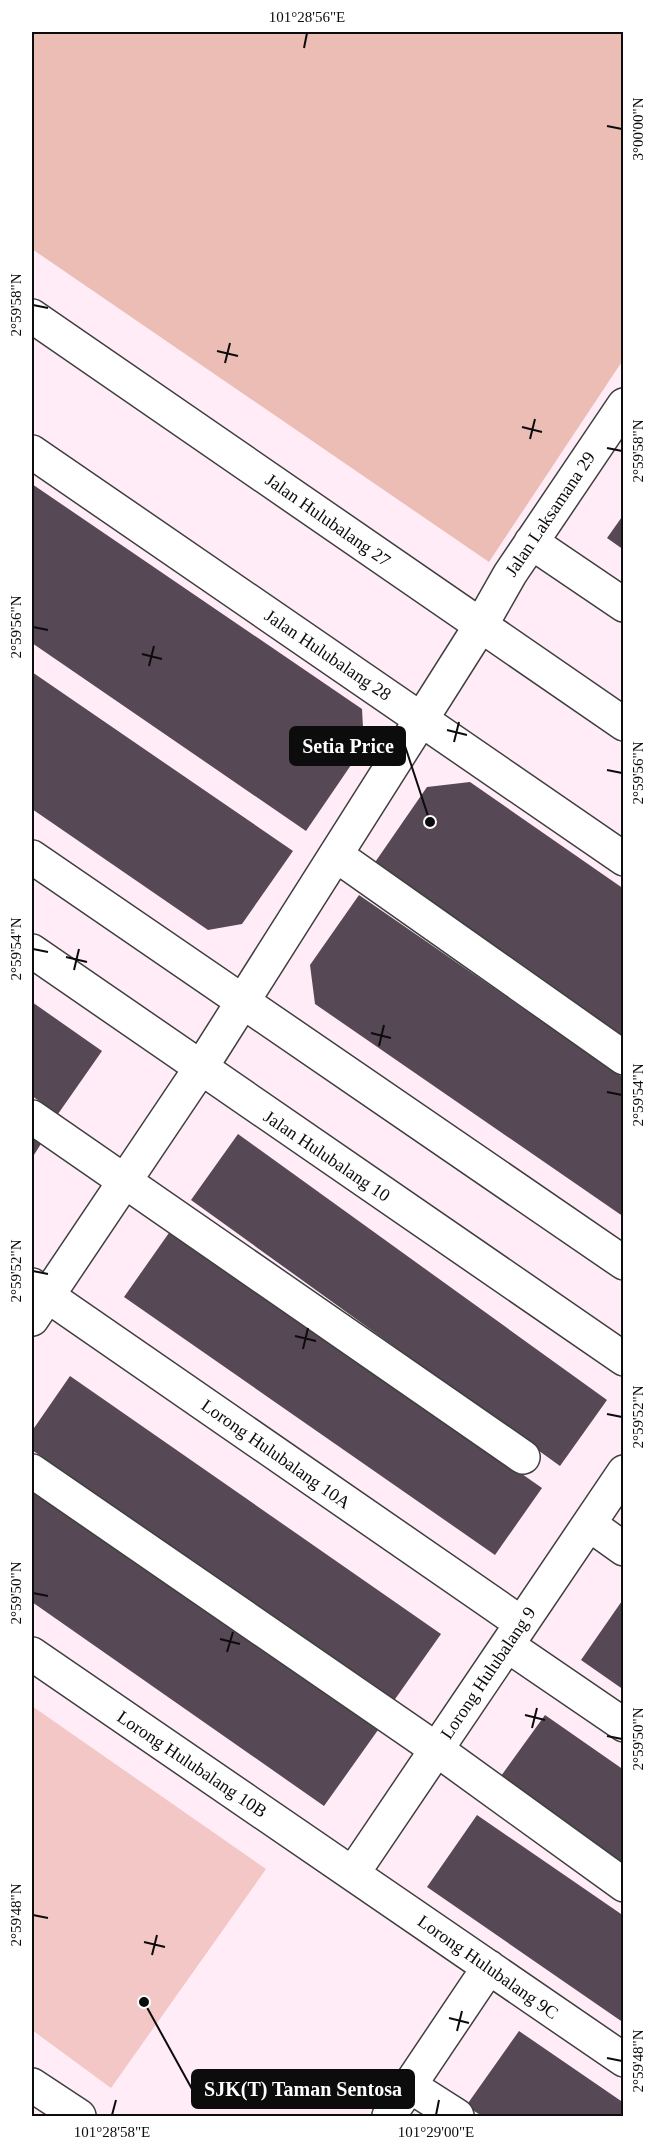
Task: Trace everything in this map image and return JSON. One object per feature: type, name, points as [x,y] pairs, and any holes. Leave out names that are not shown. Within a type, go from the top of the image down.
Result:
[{"type":"street","name":"Jalan Hulubalang 27","points":[[32,316],[624,724]]},
{"type":"street","name":"Jalan Laksamana 29","points":[[37,1300],[125,1181],[200,1069],[422,719],[531,542],[613,442],[624,405]]},
{"type":"street","name":"Jalan Hulubalang 28","points":[[32,452],[624,859]]},
{"type":"street","points":[[531,542],[624,605]]},
{"type":"street","points":[[336,855],[624,1058]]},
{"type":"street","points":[[32,857],[624,1263]]},
{"type":"street","name":"Jalan Hulubalang 10","points":[[32,951],[200,1069],[624,1359]]},
{"type":"street","points":[[32,1117],[522,1457]]},
{"type":"street","name":"Lorong Hulubalang 10A","points":[[37,1300],[514,1634],[624,1725]]},
{"type":"street","points":[[32,1471],[436,1749],[624,1885]]},
{"type":"street","name":"Lorong Hulubalang 9","points":[[353,1873],[624,1472]]},
{"type":"street","points":[[589,1524],[624,1548]]},
{"type":"street","name":"Lorong Hulubalang 10B","points":[[32,1654],[353,1873]]},
{"type":"street","name":"Lorong Hulubalang 9C","points":[[353,1873],[624,2060]]},
{"type":"street","points":[[389,2116],[489,1967]]},
{"type":"street","points":[[32,2085],[79,2116]]},
{"type":"street","points":[[410,2086],[457,2116]]},
{"type":"shaded area","points":[[32,32],[623,32],[623,360],[489,562],[32,249]]},
{"type":"shaded area","points":[[32,1706],[266,1869],[111,2088],[32,2030]]},
{"type":"building","points":[[32,484],[362,709],[364,746],[306,831],[32,643]]},
{"type":"building","points":[[624,514],[624,550],[607,538]]},
{"type":"building","points":[[32,672],[293,851],[242,924],[208,930],[32,809]]},
{"type":"building","points":[[470,782],[624,889],[624,1046],[369,871],[427,787]]},
{"type":"building","points":[[359,895],[624,1078],[624,1217],[315,1004],[310,965]]},
{"type":"building","points":[[32,1002],[102,1051],[58,1114],[32,1096]]},
{"type":"building","points":[[32,1130],[44,1139],[32,1158]]},
{"type":"building","points":[[238,1134],[607,1400],[560,1466],[191,1200]]},
{"type":"building","points":[[171,1230],[542,1488],[495,1555],[124,1297]]},
{"type":"building","points":[[70,1376],[441,1634],[393,1702],[32,1450],[32,1431]]},
{"type":"building","points":[[32,1489],[378,1730],[324,1806],[32,1602]]},
{"type":"building","points":[[624,1598],[624,1690],[581,1660]]},
{"type":"building","points":[[545,1715],[624,1770],[624,1873],[496,1783]]},
{"type":"building","points":[[477,1815],[624,1916],[624,2023],[427,1887]]},
{"type":"building","points":[[519,2031],[624,2103],[624,2116],[482,2116],[466,2106]]},
{"type":"place","name":"Setia Price","points":[[430,822]]},
{"type":"place","name":"SJK(T) Taman Sentosa","points":[[144,2002]]}]
